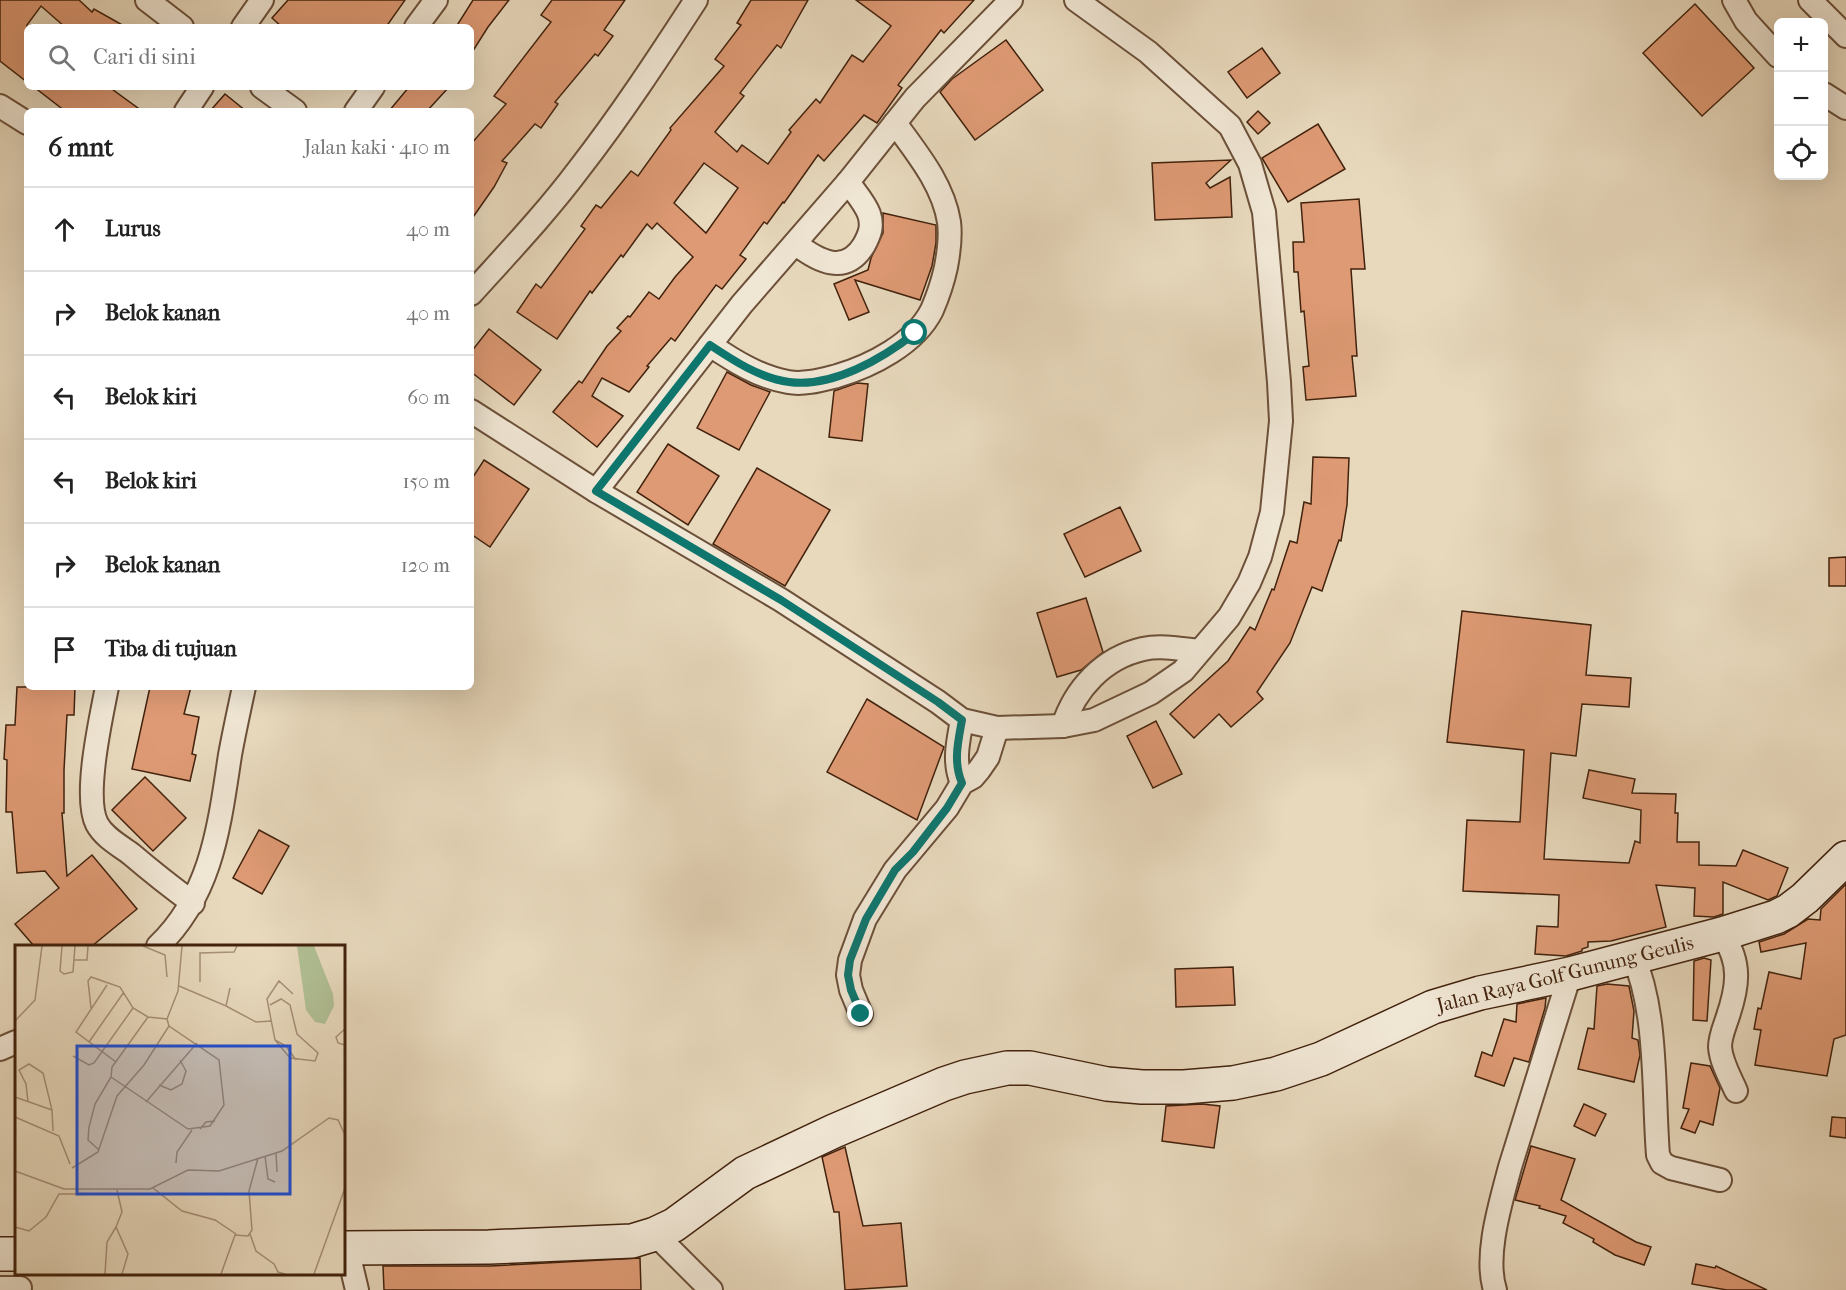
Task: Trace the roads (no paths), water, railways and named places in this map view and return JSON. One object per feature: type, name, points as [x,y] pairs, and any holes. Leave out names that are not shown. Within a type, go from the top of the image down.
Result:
[{"type":"main road","name":"Jalan Raya Golf Gunung Geulis","points":[[345,1248],[489,1247],[632,1241],[674,1226],[745,1173],[834,1131],[944,1084],[1007,1068],[1030,1068],[1107,1084],[1142,1087],[1184,1087],[1233,1083],[1276,1074],[1321,1059],[1433,1007],[1480,993],[1570,974],[1722,934],[1776,917],[1804,898],[1846,858]]},
{"type":"street","points":[[147,0],[178,24]]},
{"type":"street","points":[[245,24],[262,0]]},
{"type":"street","points":[[418,24],[436,0]]},
{"type":"street","points":[[474,291],[579,170],[668,45],[696,0]]},
{"type":"street","points":[[596,491],[742,304],[848,182],[915,98],[1011,0]]},
{"type":"street","points":[[474,413],[596,491],[781,600],[962,720],[997,728],[1063,726],[1094,720],[1151,693],[1184,671],[1229,617],[1249,582],[1260,557],[1272,512],[1281,422],[1264,212],[1250,164],[1230,126],[1148,52],[1076,0]]},
{"type":"street","points":[[1734,0],[1746,21],[1774,51]]},
{"type":"street","points":[[1809,0],[1846,36]]},
{"type":"street","points":[[188,108],[200,90]]},
{"type":"street","points":[[266,90],[292,108]]},
{"type":"street","points":[[358,108],[371,90]]},
{"type":"street","points":[[1828,97],[1846,108]]},
{"type":"street","points":[[0,106],[24,121]]},
{"type":"street","points":[[710,345],[759,374],[789,382],[815,382],[860,367],[891,351],[915,333],[931,311],[943,278],[951,245],[949,220],[938,189],[922,160],[895,123]]},
{"type":"street","points":[[795,244],[814,258],[829,263],[844,262],[858,255],[872,230],[869,213],[848,182]]},
{"type":"street","points":[[1063,726],[1068,712],[1086,682],[1120,657],[1143,649],[1170,647],[1199,651]]},
{"type":"street","points":[[107,690],[92,780],[92,805],[96,822],[104,834],[159,879],[193,903]]},
{"type":"street","points":[[159,945],[193,903],[210,861],[221,817],[243,690]]},
{"type":"street","points":[[962,720],[956,766],[962,783]]},
{"type":"street","points":[[861,1014],[851,990],[848,975],[850,960],[866,919],[895,870],[913,852],[947,808],[962,783],[973,777],[988,758],[997,728]]},
{"type":"street","points":[[1722,934],[1730,946],[1737,979],[1735,995],[1721,1035],[1720,1047],[1736,1091]]},
{"type":"street","points":[[1633,956],[1639,969],[1647,1004],[1658,1155],[1662,1163],[1671,1168],[1720,1180]]},
{"type":"street","points":[[1495,1290],[1492,1257],[1504,1191],[1570,974]]},
{"type":"street","points":[[0,1048],[15,1042]]},
{"type":"street","points":[[655,1234],[711,1290]]},
{"type":"street","points":[[345,1248],[357,1290]]}]
